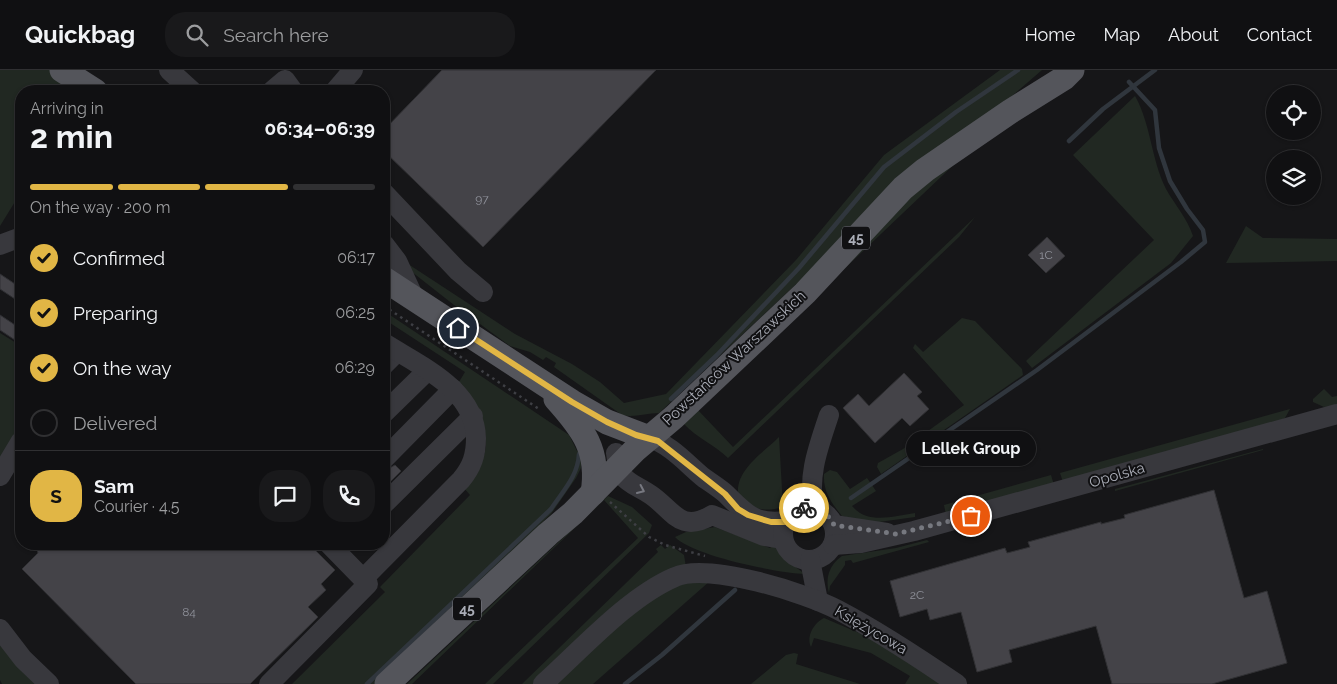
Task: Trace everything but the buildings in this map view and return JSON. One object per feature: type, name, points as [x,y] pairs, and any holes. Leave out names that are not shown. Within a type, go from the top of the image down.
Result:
[{"type":"main road","points":[[62,70],[86,85]]},
{"type":"main road","name":"Powstańców Warszawskich","points":[[387,684],[593,494],[617,459],[648,438],[805,293],[887,203],[908,184],[1011,111],[1064,78],[1072,70]]},
{"type":"main road","points":[[390,283],[572,402],[607,422],[648,438]]},
{"type":"main road","points":[[542,382],[577,424],[592,449],[595,483],[593,494]]},
{"type":"main road","points":[[572,402],[610,441],[617,459]]},
{"type":"street","points":[[169,70],[185,85]]},
{"type":"street","points":[[340,85],[353,70]]},
{"type":"street","points":[[279,85],[285,80],[289,85]]},
{"type":"street","points":[[390,199],[458,271],[484,292]]},
{"type":"street","points":[[0,245],[15,239]]},
{"type":"street","points":[[390,252],[397,261],[415,300]]},
{"type":"street","points":[[363,579],[461,480],[470,468],[476,452],[475,424],[472,416],[453,389],[426,371],[390,354]]},
{"type":"street","points":[[390,407],[426,371]]},
{"type":"street","points":[[390,453],[453,389]]},
{"type":"street","name":"Opolska","points":[[833,535],[861,543],[940,524],[1337,414]]},
{"type":"street","points":[[814,508],[811,486],[814,463],[829,415]]},
{"type":"street","points":[[390,498],[472,416]]},
{"type":"street","points":[[648,438],[658,441],[668,448],[748,515],[771,522],[784,530]]},
{"type":"street","points":[[0,476],[15,451]]},
{"type":"street","points":[[617,459],[626,481],[652,496],[678,519],[697,521],[712,515],[756,533],[784,530]]},
{"type":"street","points":[[814,508],[826,514],[833,535],[824,556],[802,560],[790,552],[784,530],[794,511],[814,508]]},
{"type":"street","points":[[269,684],[368,584],[339,550]]},
{"type":"street","name":"Księżycowa","points":[[810,560],[818,601],[838,610],[910,652],[958,684]]},
{"type":"street","points":[[543,684],[633,602],[676,576],[692,572],[719,573],[818,601]]},
{"type":"street","points":[[0,629],[24,659],[49,684]]},
{"type":"path","points":[[390,310],[547,414]]},
{"type":"path","points":[[593,494],[603,496],[639,529]]},
{"type":"shaded area","points":[[0,70],[62,70],[79,85],[15,85],[15,202],[0,226]]},
{"type":"shaded area","points":[[1000,70],[1042,70],[808,273],[659,413],[622,415],[554,367],[556,363],[546,357],[543,360],[530,352],[510,346],[412,272],[402,260],[515,334],[572,364],[600,382],[624,403],[666,394],[796,260],[884,155]]},
{"type":"shaded area","points":[[1135,96],[1144,118],[1161,178],[1188,223],[1193,236],[1171,263],[1032,368],[1026,361],[1154,240],[1073,155]]},
{"type":"shaded area","points":[[964,155],[697,409],[733,447],[975,217],[959,237],[728,458],[684,424],[685,419],[816,294],[913,192]]},
{"type":"shaded area","points":[[1246,226],[1263,238],[1337,239],[1337,261],[1226,263]]},
{"type":"shaded area","points":[[390,315],[569,435],[577,451],[581,450],[581,468],[576,478],[551,514],[374,684],[292,684],[385,592],[380,587],[470,495],[463,487],[475,473],[486,447],[482,423],[459,382],[465,372],[390,323]]},
{"type":"shaded area","points":[[962,318],[975,321],[1022,369],[1023,375],[881,474],[877,467],[878,463],[903,449],[964,405],[913,348],[915,344],[923,352]]},
{"type":"shaded area","points":[[0,333],[15,342],[15,451],[0,476]]},
{"type":"shaded area","points":[[1324,389],[1332,397],[1337,396],[1337,406],[1324,407],[1313,402],[1313,399]]},
{"type":"shaded area","points":[[1290,409],[1285,418],[1275,423],[1063,482],[1060,473]]},
{"type":"shaded area","points":[[779,437],[783,507],[769,510],[757,508],[747,502],[738,492],[739,484],[752,462]]},
{"type":"shaded area","points":[[1263,450],[1115,491],[1115,489]]},
{"type":"shaded area","points":[[830,470],[837,472],[850,489],[867,478],[876,491],[852,506],[858,512],[866,516],[881,518],[915,513],[915,517],[872,523],[842,516],[826,492],[824,474]]},
{"type":"shaded area","points":[[1051,475],[1054,485],[946,515],[944,505]]},
{"type":"shaded area","points":[[608,496],[632,507],[652,525],[649,533],[493,684],[485,684],[638,538],[604,500],[412,684],[407,684]]},
{"type":"shaded area","points":[[715,527],[770,548],[773,545],[790,563],[805,574],[757,567],[717,557],[699,551],[675,537],[686,532]]},
{"type":"shaded area","points":[[927,540],[929,542],[853,563],[851,560],[845,561],[845,565],[830,586],[829,593],[829,572],[834,563],[842,556],[896,548]]},
{"type":"shaded area","points":[[661,545],[665,549],[670,545],[684,555],[686,567],[538,684],[522,684],[658,552],[656,549]]},
{"type":"shaded area","points":[[719,573],[593,684],[543,684],[654,587]]},
{"type":"shaded area","points":[[824,618],[873,639],[946,684],[905,684],[910,676],[871,653],[814,638],[811,647],[810,634],[817,623]]},
{"type":"shaded area","points":[[0,644],[36,684],[2,684],[0,680]]},
{"type":"shaded area","points":[[798,654],[796,664],[860,684],[751,684],[786,655]]},
{"type":"waterway","points":[[671,399],[717,355],[799,268],[884,167],[956,112],[1018,70]]},
{"type":"waterway","points":[[1069,141],[1103,109],[1155,70]]},
{"type":"waterway","points":[[851,498],[1037,370],[1205,242],[1203,230],[1187,209],[1170,181],[1159,148],[1155,110],[1129,82]]},
{"type":"waterway","points":[[367,684],[551,509],[573,476],[579,454]]},
{"type":"waterway","points":[[625,684],[662,655],[735,590]]},
{"type":"way so far","points":[[804,508],[820,510],[831,519],[834,525],[896,534],[971,516]]},
{"type":"place","name":"Lellek Group","points":[[971,516]]},
{"type":"route","points":[[458,328],[572,402],[607,422],[636,435],[658,441],[725,494],[738,509],[748,515],[771,522],[785,522],[794,511],[804,508]]}]
